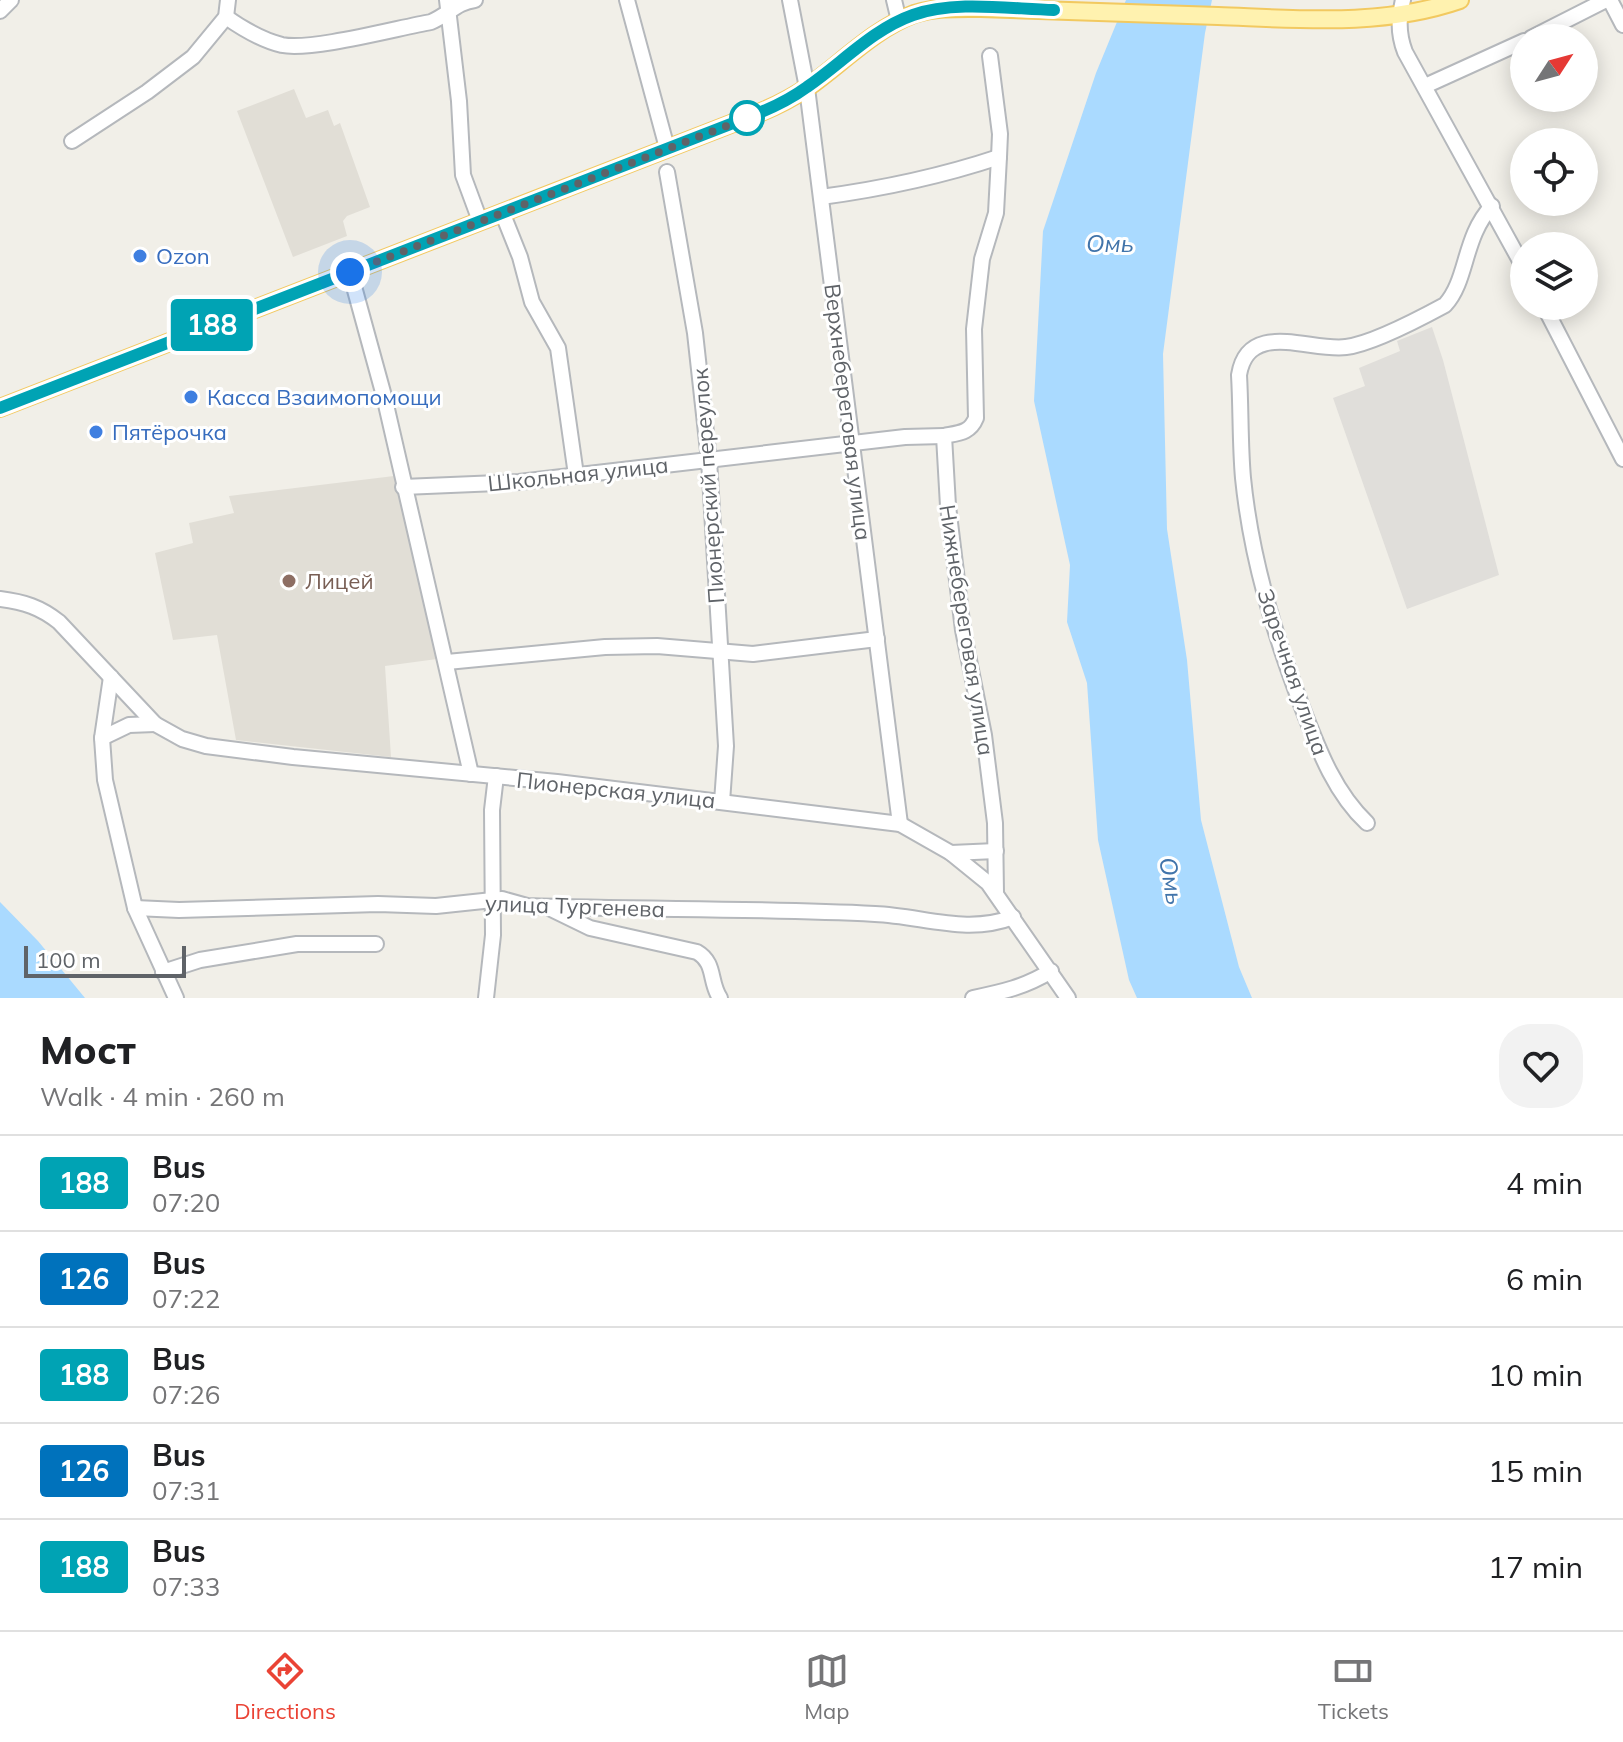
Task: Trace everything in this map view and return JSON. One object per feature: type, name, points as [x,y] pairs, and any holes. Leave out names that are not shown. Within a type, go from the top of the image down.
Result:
[{"type":"main road","points":[[0,408],[787,101],[859,47],[915,14],[946,8],[1313,20],[1401,8],[1432,10],[1460,0]]},
{"type":"street","points":[[0,11],[11,0]]},
{"type":"street","points":[[72,141],[193,57],[226,17],[228,0]]},
{"type":"street","points":[[226,17],[243,30],[286,46],[431,22],[447,7],[475,0]]},
{"type":"street","points":[[627,0],[667,148]]},
{"type":"street","name":"Верхнебереговая улица","points":[[790,0],[807,88],[900,824]]},
{"type":"street","points":[[894,0],[899,21]]},
{"type":"street","points":[[1559,24],[1608,0],[1623,25]]},
{"type":"street","points":[[447,7],[459,101],[463,175],[480,221]]},
{"type":"street","points":[[1401,8],[1400,38],[1510,241]]},
{"type":"street","points":[[1425,86],[1510,47]]},
{"type":"street","points":[[944,436],[965,432],[973,426],[976,418],[974,329],[982,259],[996,213],[1000,134],[990,56]]},
{"type":"street","points":[[821,197],[959,170],[999,157]]},
{"type":"street","name":"Пионерский переулок","points":[[667,172],[695,333],[709,460],[726,746],[722,802]]},
{"type":"street","name":"Заречная улица","points":[[1367,823],[1339,789],[1325,763],[1276,637],[1262,586],[1243,477],[1239,375],[1242,360],[1264,344],[1288,341],[1346,347],[1445,305],[1454,295],[1475,228],[1492,206]]},
{"type":"street","points":[[502,212],[520,257],[532,302],[558,348],[576,475]]},
{"type":"street","points":[[350,272],[384,396],[471,774]]},
{"type":"street","points":[[1551,320],[1623,459]]},
{"type":"street","name":"Школьная улица","points":[[403,487],[519,482],[905,437],[944,436]]},
{"type":"street","name":"Нижнебереговая улица","points":[[944,436],[948,506],[963,630],[984,735],[995,823],[996,893]]},
{"type":"street","name":"Пионерская улица","points":[[0,599],[42,609],[59,622],[155,724],[182,739],[224,749],[496,776],[900,824],[951,853],[978,874],[996,893],[1068,998]]},
{"type":"street","points":[[447,662],[605,647],[657,646],[753,654],[877,639]]},
{"type":"street","points":[[111,677],[102,738],[105,780],[135,908],[176,998]]},
{"type":"street","points":[[102,738],[129,725],[155,724]]},
{"type":"street","points":[[486,998],[493,935],[492,810],[496,776]]},
{"type":"street","points":[[951,853],[996,851]]},
{"type":"street","name":"улица Тургенева","points":[[135,908],[436,906],[502,899],[527,906],[547,907],[874,914],[963,926],[982,926],[1013,917]]},
{"type":"street","points":[[547,907],[590,928],[697,952],[711,964],[720,998]]},
{"type":"street","points":[[163,972],[200,960],[297,944],[376,944]]},
{"type":"street","points":[[973,998],[1020,988],[1051,971]]},
{"type":"shaded area","points":[[294,89],[306,118],[328,110],[334,126],[340,123],[370,207],[347,216],[343,221],[347,236],[293,257],[237,111]]},
{"type":"shaded area","points":[[1432,327],[1499,575],[1407,609],[1333,398],[1365,386],[1359,368],[1400,351],[1397,341]]},
{"type":"shaded area","points":[[394,476],[437,659],[385,666],[391,757],[236,740],[217,635],[173,640],[155,553],[193,543],[189,523],[234,513],[229,496]]},
{"type":"water","name":"Омь","points":[[1126,0],[1212,0],[1205,33],[1163,354],[1167,529],[1187,660],[1201,820],[1239,967],[1252,998],[1137,998],[1129,980],[1098,840],[1087,683],[1067,622],[1070,565],[1034,401],[1043,231],[1096,73]]},
{"type":"water","points":[[0,902],[38,941],[85,998],[0,998]]},
{"type":"bus line","name":"188","points":[[0,408],[787,101],[859,47],[915,14],[946,8],[1054,10]]},
{"type":"place","name":"Ozon","points":[[140,256]]},
{"type":"place","name":"Касса Взаимопомощи","points":[[191,397]]},
{"type":"place","name":"Пятёрочка","points":[[96,432]]},
{"type":"place","name":"Лицей","points":[[289,581]]},
{"type":"route","points":[[350,272],[747,118]]}]
